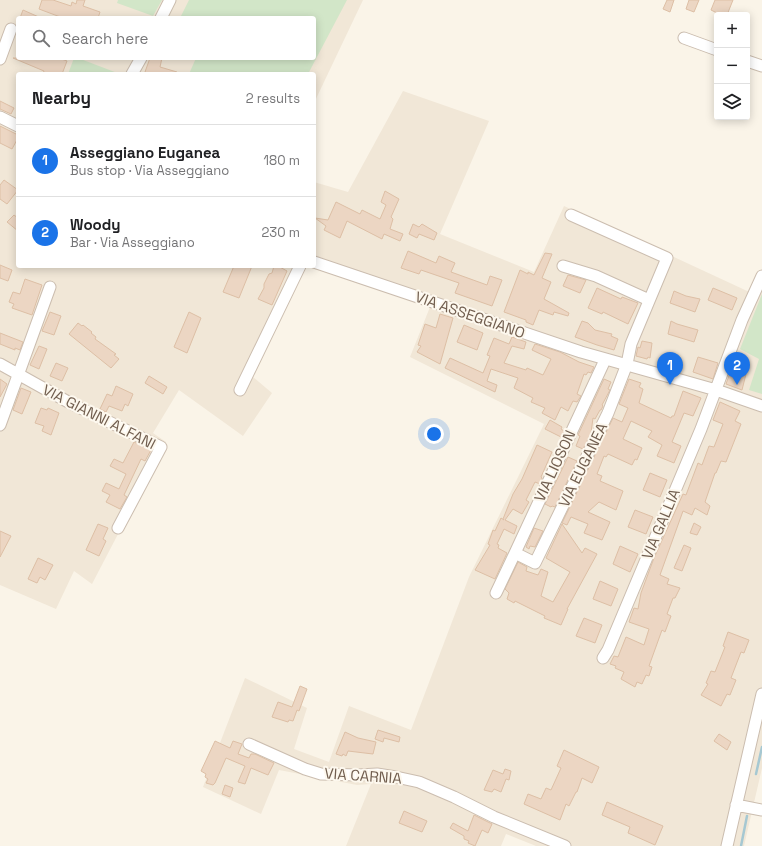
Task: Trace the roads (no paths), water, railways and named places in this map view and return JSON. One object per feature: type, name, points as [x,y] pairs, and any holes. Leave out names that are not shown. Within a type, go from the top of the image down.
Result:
[{"type":"street","points":[[162,16],[170,0]]},
{"type":"street","points":[[0,59],[12,29]]},
{"type":"street","points":[[684,38],[714,49]]},
{"type":"street","points":[[133,72],[140,60]]},
{"type":"street","points":[[750,62],[762,66]]},
{"type":"street","points":[[0,117],[16,125]]},
{"type":"street","points":[[571,215],[667,258],[631,344],[627,364]]},
{"type":"street","name":"VIA ASSEGGIANO","points":[[316,263],[605,360],[627,364],[716,390],[762,406]]},
{"type":"street","points":[[563,266],[596,276],[649,300]]},
{"type":"street","points":[[240,390],[299,268]]},
{"type":"street","name":"VIA GALLIA","points":[[603,658],[611,643],[701,429],[742,320],[762,276]]},
{"type":"street","points":[[0,425],[50,287]]},
{"type":"street","name":"VIA LIOSON","points":[[496,593],[605,360]]},
{"type":"street","name":"VIA GIANNI ALFANI","points":[[0,364],[70,403],[161,447],[118,528]]},
{"type":"street","name":"VIA EUGANEA","points":[[515,553],[535,563],[608,413],[627,364]]},
{"type":"street","points":[[727,846],[762,694]]},
{"type":"street","name":"VIA CARNIA","points":[[249,744],[305,769],[321,774],[377,774],[420,782],[494,817],[564,846]]},
{"type":"street","points":[[736,805],[762,810]]},
{"type":"waterway","points":[[756,774],[762,747]]},
{"type":"waterway","points":[[741,846],[747,816]]},
{"type":"place","name":"Asseggiano Euganea","points":[[670,385]]},
{"type":"place","name":"Woody","points":[[737,385]]}]
